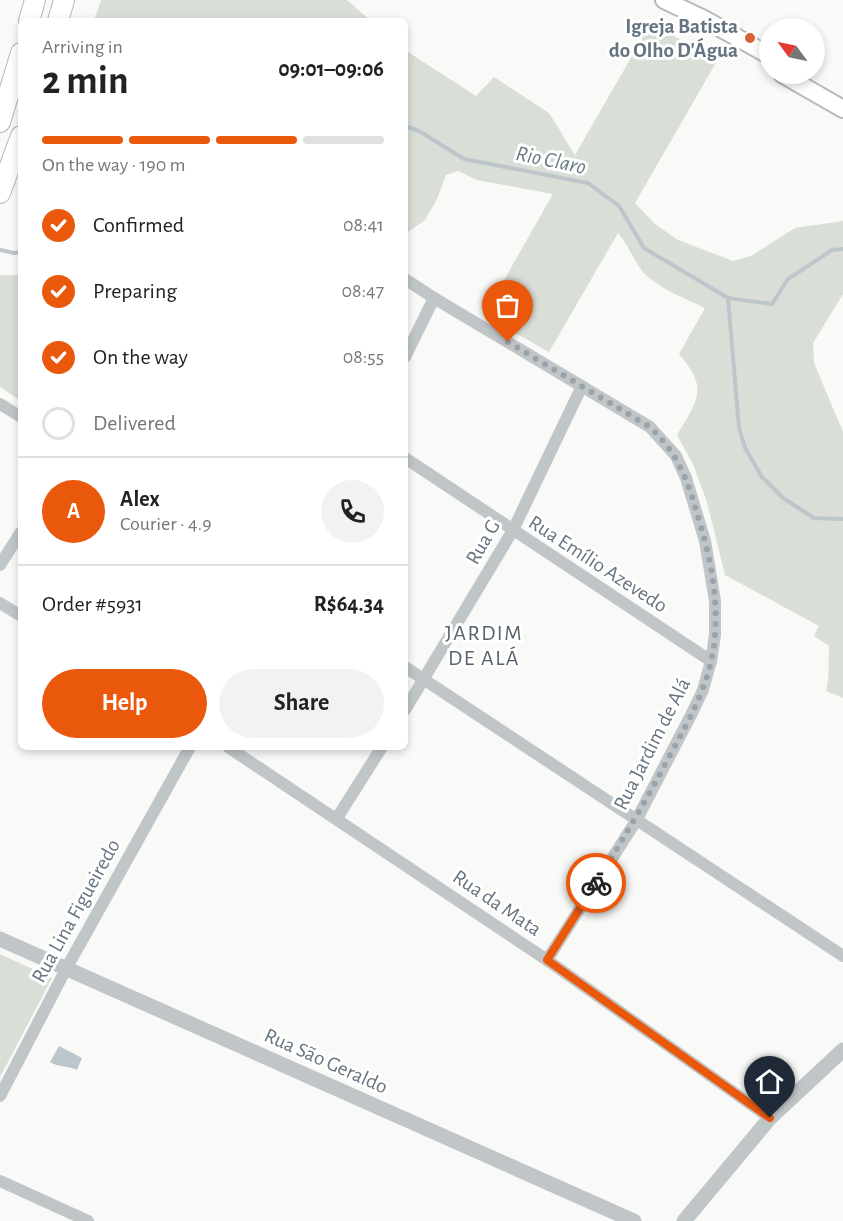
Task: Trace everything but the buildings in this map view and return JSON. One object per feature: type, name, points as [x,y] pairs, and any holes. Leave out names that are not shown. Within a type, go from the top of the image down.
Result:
[{"type":"main road","points":[[31,18],[35,0]]},
{"type":"main road","points":[[59,18],[64,0]]},
{"type":"main road","points":[[664,0],[681,4],[759,50]]},
{"type":"main road","points":[[681,4],[701,26],[759,60]]},
{"type":"main road","points":[[0,122],[18,63]]},
{"type":"main road","points":[[799,84],[843,109]]},
{"type":"main road","points":[[818,84],[843,98]]},
{"type":"main road","points":[[0,193],[18,144]]},
{"type":"street","name":"Rua Jardim de Alá","points":[[408,281],[650,427],[676,456],[686,478],[712,573],[715,634],[703,690],[636,821],[547,960]]},
{"type":"street","points":[[408,351],[434,298]]},
{"type":"street","name":"Rua G","points":[[408,706],[513,530],[582,386]]},
{"type":"street","points":[[0,404],[18,415]]},
{"type":"street","name":"Rua Emílio Azevedo","points":[[408,460],[711,661]]},
{"type":"street","points":[[0,566],[18,537]]},
{"type":"street","points":[[0,603],[18,614]]},
{"type":"street","points":[[408,669],[843,956]]},
{"type":"street","name":"Rua Lina Figueiredo","points":[[0,1096],[66,969],[188,750]]},
{"type":"street","name":"Rua da Mata","points":[[233,750],[547,960],[770,1118]]},
{"type":"street","points":[[337,818],[380,750]]},
{"type":"street","name":"Rua São Geraldo","points":[[0,939],[634,1221]]},
{"type":"street","points":[[684,1221],[770,1118],[843,1050]]},
{"type":"street","points":[[0,1181],[88,1221]]},
{"type":"shaded area","points":[[101,0],[347,0],[368,18],[95,18]]},
{"type":"shaded area","points":[[651,23],[717,61],[635,203],[655,224],[678,240],[733,261],[751,256],[795,228],[843,221],[843,294],[813,343],[814,363],[843,432],[843,698],[826,691],[829,646],[814,636],[819,626],[725,575],[707,502],[693,464],[677,435],[695,403],[697,394],[694,376],[679,354],[705,308],[667,290],[647,276],[618,233],[549,352],[484,315],[553,194],[477,180],[458,171],[446,175],[437,199],[425,220],[408,232],[408,52],[476,96],[494,77],[549,113],[575,155]]},
{"type":"shaded area","points":[[0,275],[18,275],[18,399],[0,387]]},
{"type":"shaded area","points":[[0,954],[52,978],[0,1077]]},
{"type":"shaded area","points":[[59,1046],[82,1058],[77,1070],[50,1062]]},
{"type":"waterway","name":"Rio Claro","points":[[408,127],[419,131],[464,159],[588,183],[619,206],[644,248],[728,298],[772,304],[788,279],[832,250],[843,249]]},
{"type":"waterway","name":"Rio Claro","points":[[0,250],[18,252]]},
{"type":"waterway","name":"Rio Claro","points":[[728,298],[739,428],[745,448],[762,477],[783,498],[814,518],[843,519]]},
{"type":"way so far","points":[[508,342],[650,427],[663,440],[676,456],[686,478],[696,507],[712,573],[715,634],[703,690],[636,821],[596,883]]},
{"type":"place","name":"Igreja Batista do Olho D'Água","points":[[750,38]]},
{"type":"district","name":"JARDIM DE ALÁ","points":[[484,646]]},
{"type":"route","points":[[596,883],[547,960],[770,1118]]}]
